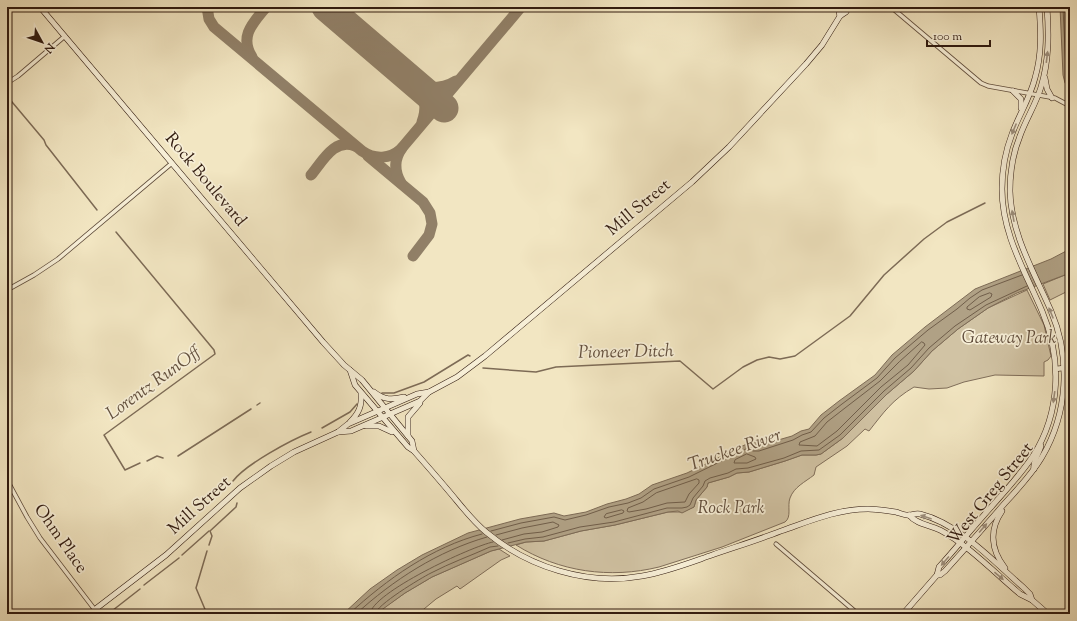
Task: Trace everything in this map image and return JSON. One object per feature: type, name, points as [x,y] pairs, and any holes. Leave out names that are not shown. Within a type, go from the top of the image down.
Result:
[{"type":"main road","name":"Rock Boulevard","points":[[40,7],[323,342],[367,386],[408,437],[413,444],[414,451]]},
{"type":"main road","name":"Mill Street","points":[[840,16],[839,12],[841,7]]},
{"type":"main road","name":"Mill Street","points":[[89,614],[170,552],[249,481],[286,456],[338,432],[348,424],[416,394],[429,392],[457,377],[481,359],[699,176],[732,144],[806,64],[822,45],[840,16],[846,12],[849,7]]},
{"type":"main road","name":"West Greg Street","points":[[937,575],[939,567],[1023,470],[1043,437],[1050,420],[1054,404],[1056,369],[1052,338],[1038,302],[1017,257],[1006,223],[1002,200],[1002,180],[1007,147],[1030,93],[1040,54],[1041,39],[1039,7]]},
{"type":"main road","name":"West Greg Street","points":[[903,614],[937,575],[945,571],[966,548],[1034,469],[1049,444],[1058,419],[1067,368],[1058,332],[1018,236],[1012,212],[1010,192],[1011,173],[1017,145],[1038,95],[1044,76],[1049,42],[1047,7]]},
{"type":"main road","points":[[1044,76],[1047,89],[1052,98]]},
{"type":"main road","points":[[1013,91],[1021,99],[1021,113]]},
{"type":"main road","name":"Rock Boulevard","points":[[350,370],[353,382],[361,393],[484,531],[498,542],[523,557],[553,569],[576,575],[608,578],[635,577],[671,569],[811,520],[840,512],[870,509],[909,515],[920,514],[935,520],[965,537],[1013,578],[1028,592],[1032,600],[1048,614]]},
{"type":"main road","points":[[367,386],[382,398],[389,400],[416,394]]},
{"type":"main road","name":"Mill Street","points":[[338,432],[347,432],[382,418],[424,398],[429,392]]},
{"type":"main road","points":[[348,424],[360,410],[362,404],[361,393]]},
{"type":"main road","points":[[408,437],[408,417],[413,409],[424,398]]},
{"type":"main road","points":[[360,427],[379,426],[398,436]]},
{"type":"main road","points":[[1034,469],[1033,466],[1039,454],[1043,437]]},
{"type":"main road","points":[[1011,497],[995,524],[993,539],[998,558],[1013,578]]},
{"type":"main road","name":"Rock Boulevard","points":[[909,515],[914,520],[939,530],[960,543],[1020,594],[1027,599],[1032,600]]},
{"type":"street","points":[[891,7],[980,83],[988,86],[1052,98],[1062,101],[1070,106]]},
{"type":"street","points":[[7,83],[18,76],[65,36]]},
{"type":"street","points":[[7,290],[34,275],[65,254],[172,163]]},
{"type":"street","points":[[1056,369],[1067,368]]},
{"type":"street","name":"Ohm Place","points":[[7,480],[40,538],[95,610]]},
{"type":"street","points":[[776,544],[858,614]]},
{"type":"green space","points":[[1070,273],[1070,290],[1050,300],[1043,284]]},
{"type":"green space","points":[[1027,290],[1044,325],[1051,356],[1044,362],[1044,376],[995,375],[964,382],[947,388],[929,389],[914,387],[894,402],[869,431],[865,429],[847,446],[816,467],[814,475],[800,485],[792,494],[789,501],[789,514],[785,522],[722,547],[659,567],[641,571],[585,571],[550,562],[516,545],[526,542],[544,541],[581,531],[615,525],[668,512],[682,512],[694,507],[696,500],[707,487],[708,483],[737,473],[749,472],[802,455],[821,454],[843,438],[887,394],[914,371],[932,351],[958,329],[988,308]]},
{"type":"green space","points":[[499,549],[510,556],[501,560],[460,589],[457,586],[436,599],[418,614],[375,614],[405,593],[432,577],[491,551]]},
{"type":"water","points":[[1060,7],[1070,7],[1070,89],[1065,83],[1063,75]]},
{"type":"water","name":"Truckee River","points":[[1070,249],[1070,273],[1017,293],[988,308],[958,329],[932,351],[914,371],[887,394],[843,438],[821,454],[802,455],[749,472],[737,473],[708,483],[707,487],[696,500],[694,507],[682,513],[678,511],[668,512],[615,525],[581,531],[544,541],[526,542],[491,551],[432,577],[405,593],[376,614],[343,614],[370,589],[397,570],[422,555],[468,533],[520,519],[554,513],[564,516],[586,512],[639,494],[652,485],[687,473],[755,440],[778,435],[753,446],[754,447],[792,436],[809,429],[821,415],[875,375],[892,355],[925,327],[975,289],[1051,259]]},
{"type":"waterway","name":"Lorentz RunOff","points":[[7,96],[44,140],[46,145],[97,210]]},
{"type":"waterway","name":"Pioneer Ditch","points":[[483,368],[536,372],[556,367],[680,361],[713,389],[743,367],[757,360],[769,357],[780,359],[795,356],[850,316],[884,275],[924,239],[947,222],[985,203]]},
{"type":"waterway","name":"Lorentz RunOff","points":[[116,232],[214,350],[215,354],[104,435],[125,470],[140,463]]},
{"type":"waterway","name":"Pioneer Ditch","points":[[382,393],[394,393],[424,382],[468,355],[470,356]]},
{"type":"waterway","name":"Pioneer Ditch","points":[[322,428],[350,412],[357,404]]},
{"type":"waterway","name":"Lorentz RunOff","points":[[178,456],[251,409]]},
{"type":"waterway","name":"Pioneer Ditch","points":[[233,481],[239,474],[258,460],[311,432]]},
{"type":"waterway","name":"Lorentz RunOff","points":[[147,461],[157,456],[163,458]]},
{"type":"waterway","name":"Pioneer Ditch","points":[[209,545],[212,536],[210,531],[236,507],[237,503]]},
{"type":"waterway","name":"Pioneer Ditch","points":[[182,555],[209,531]]},
{"type":"waterway","name":"Pioneer Ditch","points":[[207,551],[196,588],[207,614]]},
{"type":"waterway","name":"Pioneer Ditch","points":[[144,585],[179,558]]},
{"type":"waterway","name":"Pioneer Ditch","points":[[108,614],[140,589]]},
{"type":"taxiway","points":[[207,7],[209,19],[214,27],[362,151],[377,157],[392,155],[401,149],[521,7]]},
{"type":"taxiway","points":[[252,57],[248,49],[247,36],[252,24],[266,7]]},
{"type":"taxiway","points":[[420,87],[439,87],[456,81]]},
{"type":"taxiway","points":[[420,87],[425,104],[422,122]]},
{"type":"taxiway","points":[[311,175],[324,158],[335,148],[348,144],[355,146]]},
{"type":"taxiway","points":[[401,183],[396,170],[396,161],[402,148]]},
{"type":"taxiway","points":[[368,156],[423,202],[430,213],[432,224],[429,235],[413,256]]},
{"type":"runway","points":[[326,7],[444,108]]},
{"type":"park label","name":"Gateway Park","points":[[1009,339]]},
{"type":"park label","name":"Rock Park","points":[[731,509]]}]
